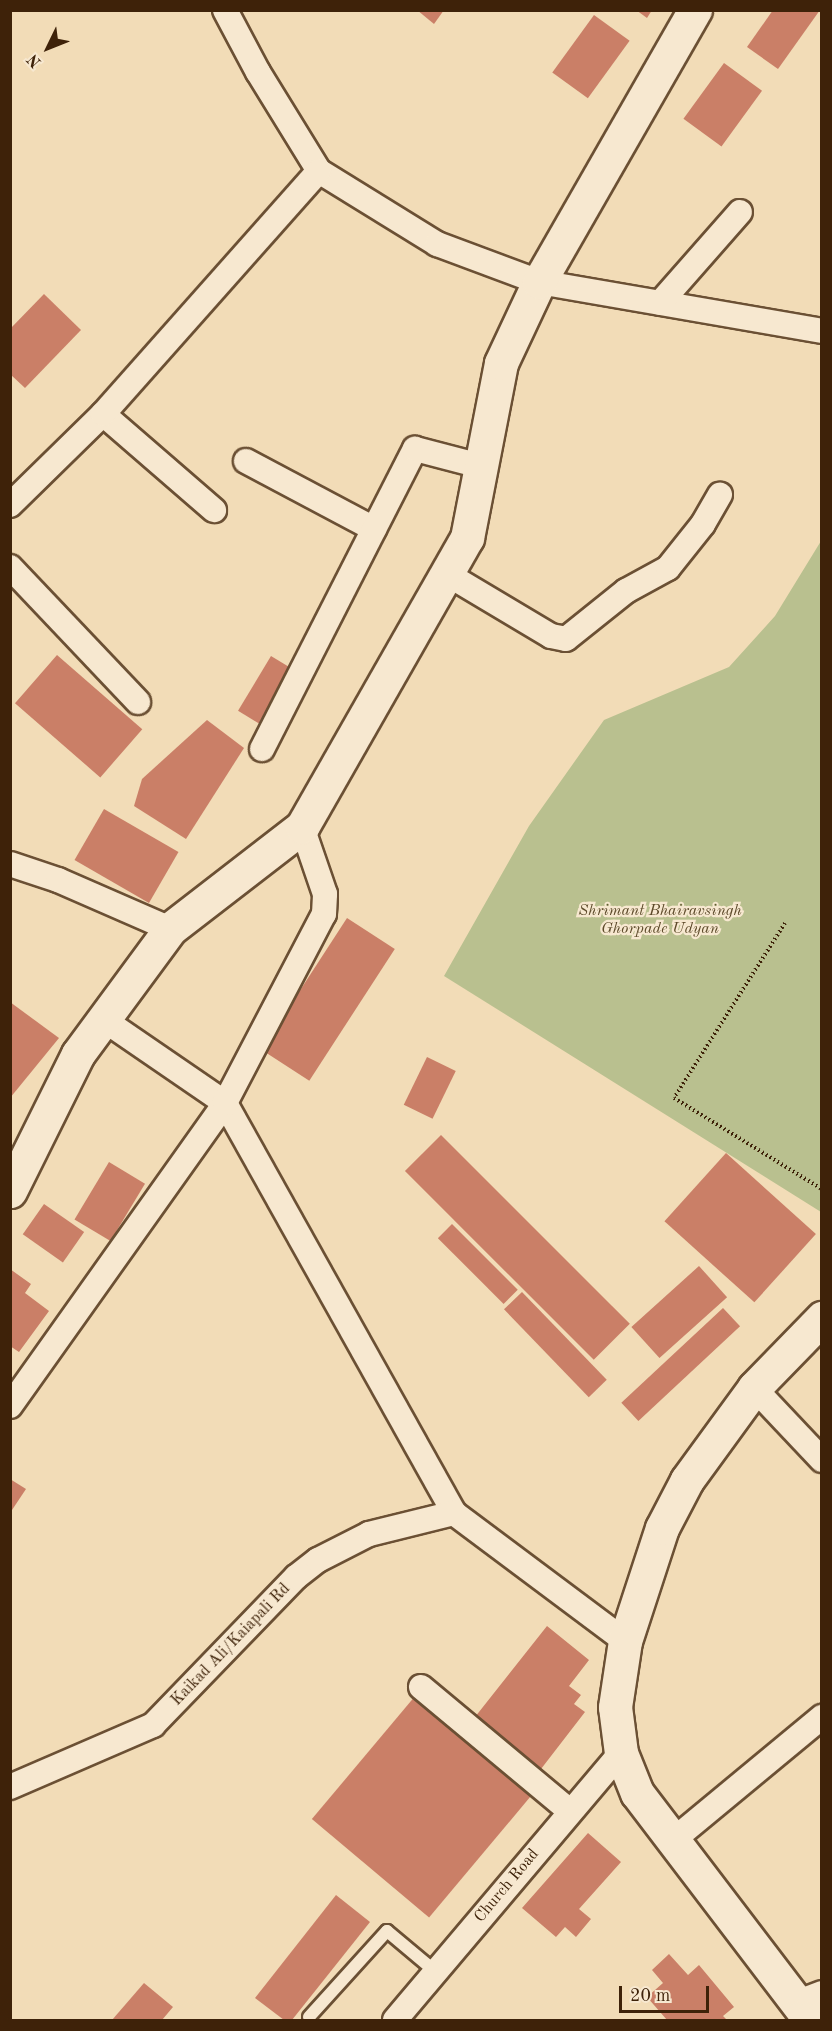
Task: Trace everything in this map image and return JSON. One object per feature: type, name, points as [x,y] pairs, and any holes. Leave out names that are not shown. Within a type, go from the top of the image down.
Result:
[{"type":"street","points":[[225,10],[258,72],[319,171],[437,244],[539,282],[822,331]]},
{"type":"street","points":[[12,1184],[78,1054],[170,929],[302,827],[467,538],[484,467],[501,363],[539,282],[695,10]]},
{"type":"street","points":[[10,505],[103,414],[319,171]]},
{"type":"street","points":[[660,303],[740,212]]},
{"type":"street","points":[[103,414],[214,510]]},
{"type":"street","points":[[261,749],[415,449],[484,467]]},
{"type":"street","points":[[246,461],[374,529]]},
{"type":"street","points":[[447,574],[551,636],[566,639],[626,591],[668,568],[703,524],[720,494]]},
{"type":"street","points":[[10,567],[138,702]]},
{"type":"street","points":[[10,1406],[225,1103],[324,914],[325,894],[302,827]]},
{"type":"street","points":[[10,864],[58,880],[170,929]]},
{"type":"street","points":[[104,1020],[225,1103],[454,1513],[625,1641]]},
{"type":"street","points":[[809,2006],[672,1841],[637,1792],[621,1753],[615,1707],[625,1641],[662,1528],[687,1480],[754,1388],[819,1324]]},
{"type":"street","points":[[754,1388],[822,1460]]},
{"type":"street","name":"Kaikad Ali/Kaiapali Rd","points":[[10,1787],[153,1725],[296,1577],[318,1560],[369,1534],[454,1513]]},
{"type":"street","points":[[421,1687],[570,1811]]},
{"type":"street","points":[[672,1841],[822,1717]]},
{"type":"street","name":"Church Road","points":[[395,2020],[621,1753]]},
{"type":"lane","points":[[309,2017],[387,1931],[436,1972]]},
{"type":"path","points":[[785,923],[674,1098],[822,1189]]},
{"type":"green space","name":"Shrimant Bhairavsingh Ghorpade Udyan","points":[[821,541],[821,1212],[444,976],[529,826],[604,720],[729,667],[775,616]]},
{"type":"building","points":[[417,10],[444,10],[434,24]]},
{"type":"building","points":[[636,10],[652,10],[647,18]]},
{"type":"building","points":[[773,10],[820,10],[778,69],[747,47]]},
{"type":"building","points":[[594,15],[630,41],[588,98],[552,72]]},
{"type":"building","points":[[724,63],[762,91],[721,146],[683,119]]},
{"type":"building","points":[[44,294],[81,330],[25,388],[10,374],[10,329]]},
{"type":"building","points":[[57,655],[142,729],[100,777],[15,703]]},
{"type":"building","points":[[271,656],[293,669],[260,724],[238,711]]},
{"type":"building","points":[[207,720],[244,748],[186,839],[134,806],[142,779]]},
{"type":"building","points":[[104,809],[178,852],[149,903],[74,860]]},
{"type":"building","points":[[347,918],[395,949],[309,1081],[261,1050]]},
{"type":"building","points":[[10,1002],[59,1038],[10,1098]]},
{"type":"building","points":[[427,1057],[456,1071],[433,1119],[404,1105]]},
{"type":"building","points":[[441,1135],[630,1324],[594,1360],[405,1171]]},
{"type":"building","points":[[726,1153],[816,1234],[754,1302],[664,1221]]},
{"type":"building","points":[[109,1162],[145,1184],[110,1241],[74,1219]]},
{"type":"building","points":[[44,1204],[84,1232],[63,1262],[23,1234]]},
{"type":"building","points":[[452,1224],[518,1290],[504,1304],[438,1238]]},
{"type":"building","points":[[699,1266],[727,1297],[659,1358],[631,1327]]},
{"type":"building","points":[[10,1269],[31,1284],[25,1293],[49,1311],[19,1352],[10,1346]]},
{"type":"building","points":[[522,1292],[607,1380],[589,1397],[504,1309]]},
{"type":"building","points":[[723,1308],[740,1326],[638,1421],[621,1403]]},
{"type":"building","points":[[10,1479],[26,1489],[10,1513]]},
{"type":"building","points":[[547,1626],[589,1660],[569,1686],[581,1695],[574,1704],[585,1712],[541,1769],[475,1717]]},
{"type":"building","points":[[416,1695],[533,1793],[429,1917],[312,1819]]},
{"type":"building","points":[[588,1833],[621,1862],[579,1909],[591,1919],[576,1937],[565,1927],[556,1937],[522,1908]]},
{"type":"building","points":[[336,1895],[370,1922],[292,2020],[284,2020],[255,1998]]},
{"type":"building","points":[[669,1954],[688,1975],[699,1965],[734,2007],[723,2016],[727,2020],[667,2020],[647,1997],[663,1983],[652,1970]]},
{"type":"building","points":[[144,1983],[173,2007],[162,2020],[112,2020]]}]
